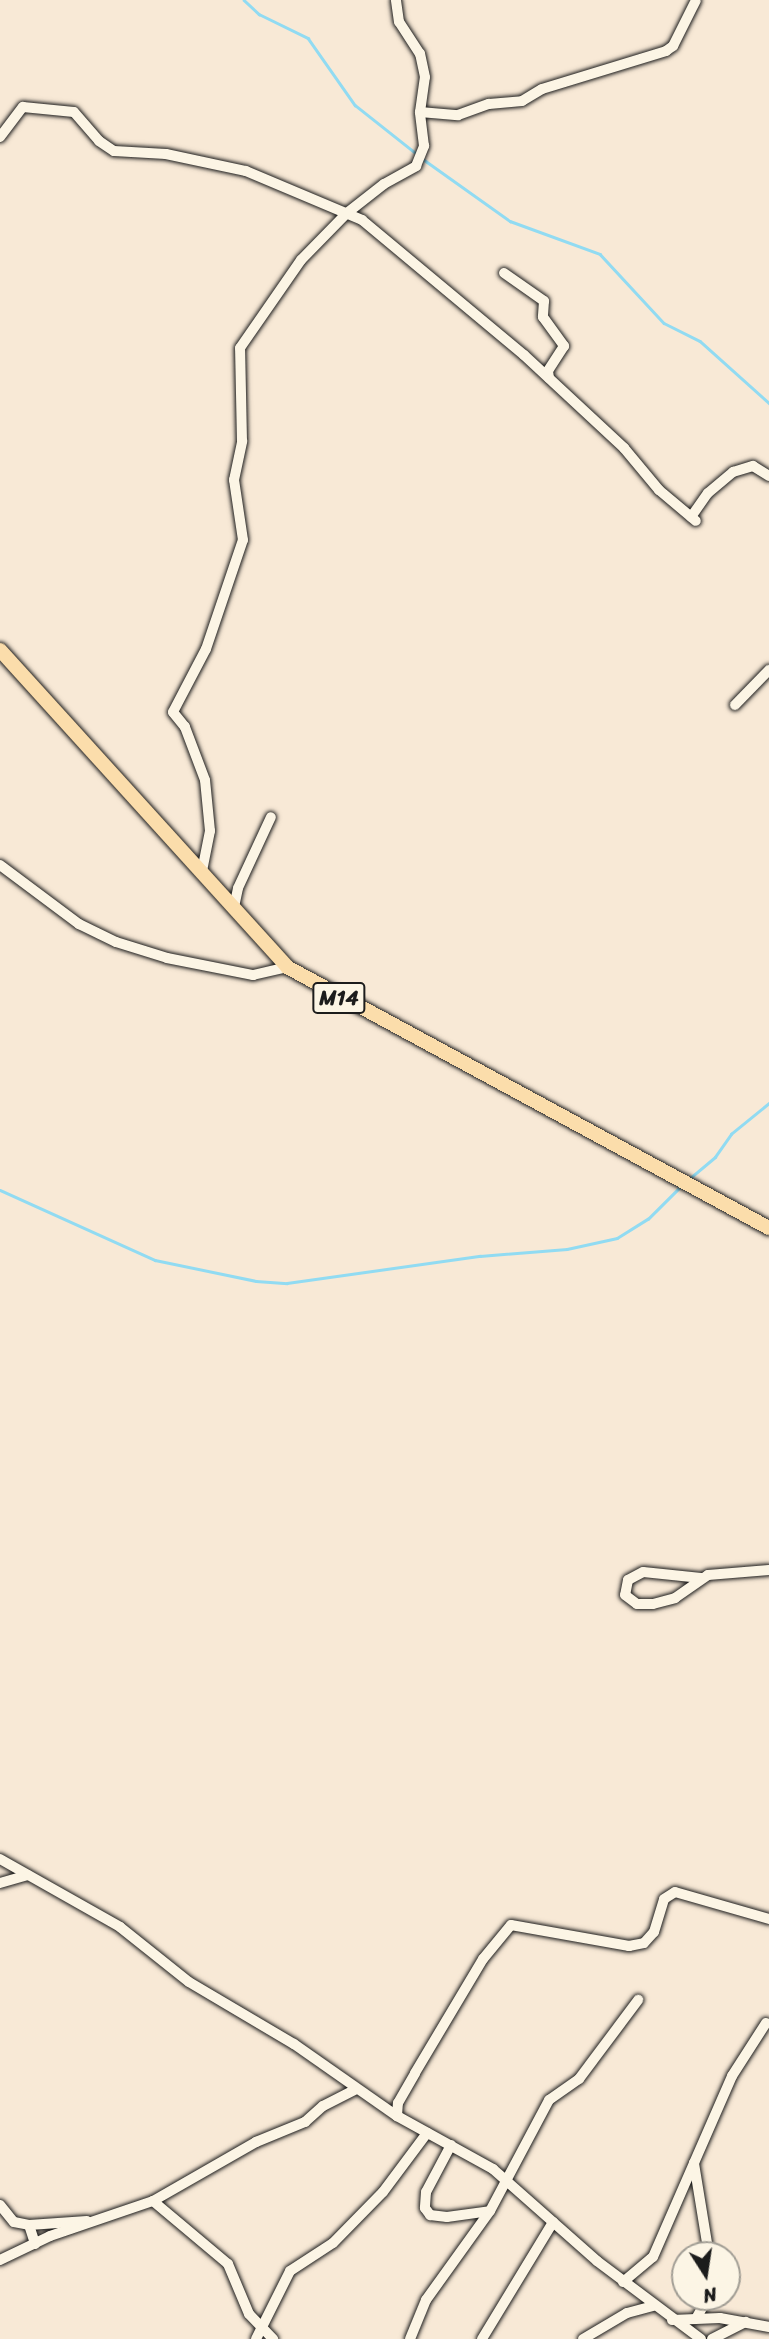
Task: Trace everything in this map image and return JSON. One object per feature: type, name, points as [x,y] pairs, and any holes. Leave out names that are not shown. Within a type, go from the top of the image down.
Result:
[{"type":"main road","name":"M14","points":[[0,650],[288,967],[353,1007],[769,1228]]},
{"type":"street","points":[[202,871],[210,831],[205,780],[185,727],[173,712],[206,649],[243,540],[234,480],[242,441],[240,348],[301,260],[347,213],[384,184],[416,166],[424,146],[419,112],[425,86],[422,60],[399,22],[396,0]]},
{"type":"street","points":[[419,112],[458,115],[489,104],[522,101],[542,89],[666,51],[673,46],[696,0]]},
{"type":"street","points":[[0,137],[23,107],[75,112],[99,141],[114,151],[166,154],[246,171],[347,213],[377,231],[549,378],[624,448],[659,491],[693,519],[708,493],[733,472],[752,466],[769,476]]},
{"type":"street","points":[[504,273],[544,301],[543,317],[564,346],[548,370],[549,378]]},
{"type":"street","points":[[735,705],[769,670]]},
{"type":"street","points":[[234,907],[238,888],[271,817]]},
{"type":"street","points":[[0,865],[79,924],[116,942],[244,974],[268,974],[288,967]]},
{"type":"street","points":[[701,1578],[663,1602],[637,1604],[625,1595],[628,1580],[643,1572],[701,1578],[769,1570]]},
{"type":"street","points":[[0,1858],[120,1927],[189,1982],[302,2049],[397,2116],[507,2179],[623,2282],[696,2338]]},
{"type":"street","points":[[0,1883],[28,1875]]},
{"type":"street","points":[[397,2116],[398,2103],[483,1959],[511,1925],[629,1946],[644,1943],[654,1932],[664,1899],[675,1892],[769,1919]]},
{"type":"street","points":[[410,2339],[426,2300],[490,2211],[550,2099],[579,2079],[638,2000]]},
{"type":"street","points":[[623,2282],[653,2257],[732,2076],[766,2023]]},
{"type":"street","points":[[0,2260],[35,2244],[153,2201],[256,2142],[305,2122],[320,2108],[357,2089]]},
{"type":"street","points":[[256,2339],[289,2271],[333,2243],[383,2192],[427,2133]]},
{"type":"street","points":[[451,2145],[426,2192],[425,2208],[430,2215],[447,2217],[490,2211]]},
{"type":"street","points":[[694,2163],[707,2241]]},
{"type":"street","points":[[153,2201],[228,2264],[249,2314],[263,2326],[272,2339]]},
{"type":"street","points":[[0,2205],[14,2222],[29,2225],[97,2221]]},
{"type":"street","points":[[482,2339],[553,2222]]},
{"type":"street","points":[[29,2225],[35,2244]]},
{"type":"street","points":[[583,2339],[627,2313],[653,2306]]},
{"type":"street","points":[[697,2317],[700,2311]]},
{"type":"street","points":[[672,2320],[697,2317],[769,2327]]},
{"type":"street","points":[[712,2339],[746,2322]]},
{"type":"waterway","points":[[244,0],[259,14],[308,38],[355,105],[418,155]]},
{"type":"waterway","points":[[423,159],[510,221],[600,254],[664,323],[700,341],[769,403]]},
{"type":"waterway","points":[[689,1179],[715,1157],[731,1134],[769,1103]]},
{"type":"waterway","points":[[0,1190],[155,1260],[256,1281],[287,1283],[480,1256],[567,1249],[617,1238],[648,1219],[681,1186]]}]
